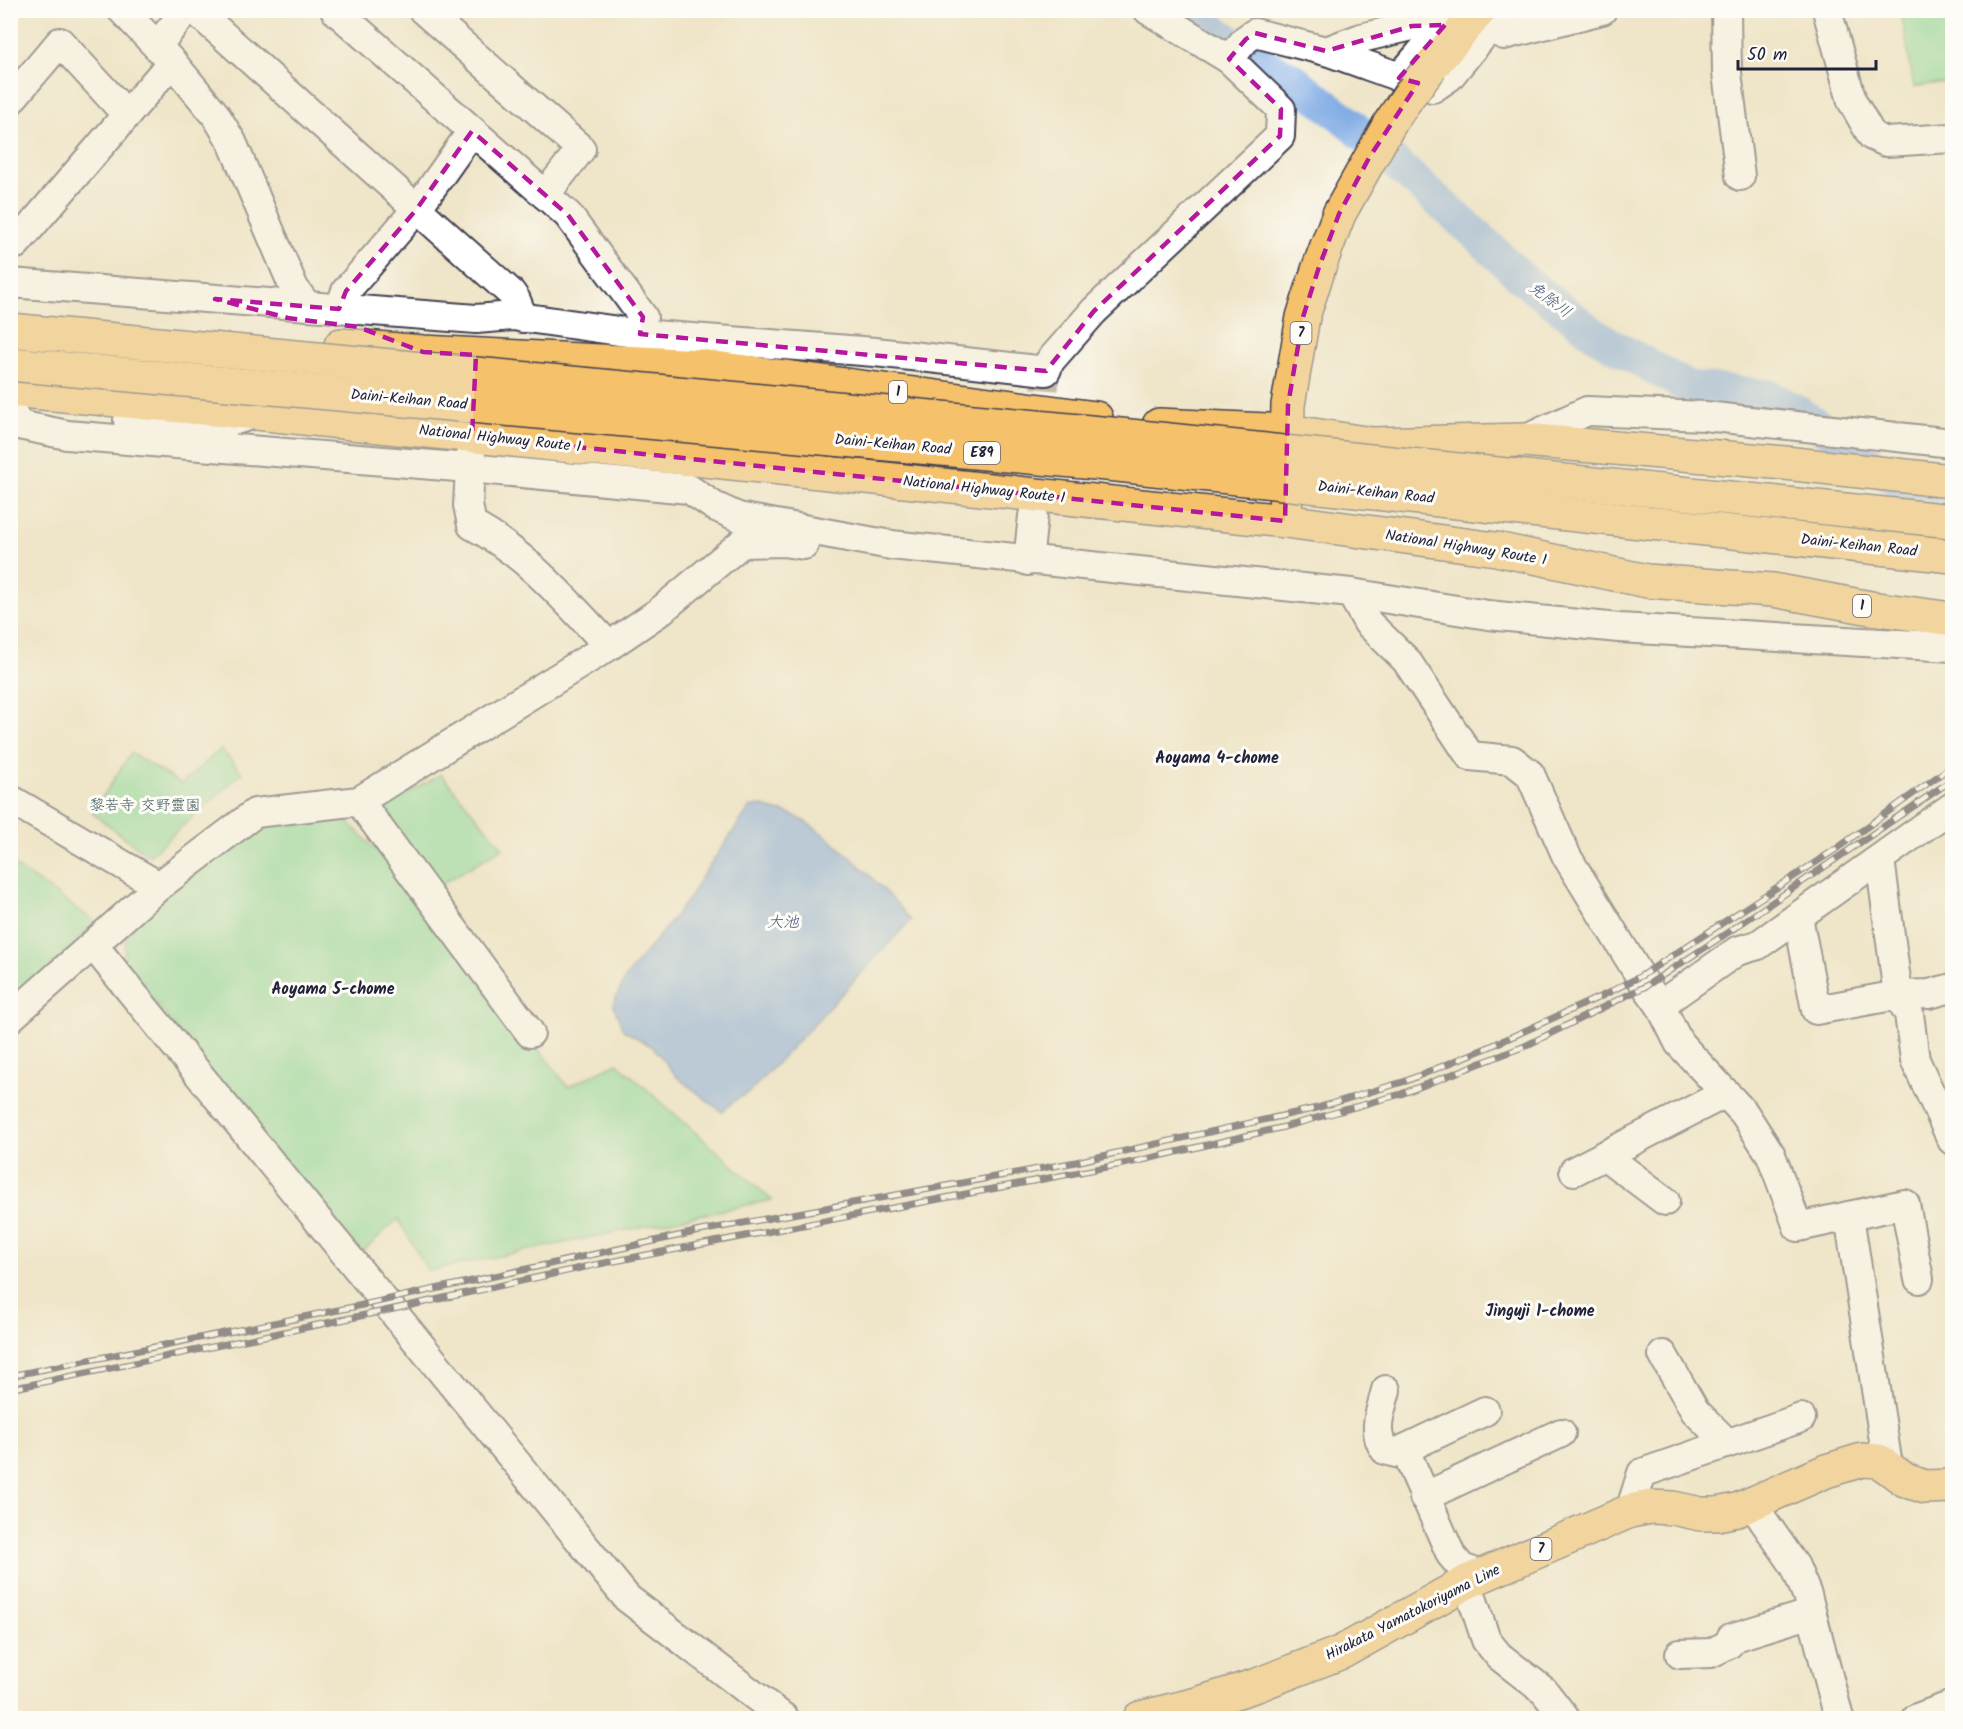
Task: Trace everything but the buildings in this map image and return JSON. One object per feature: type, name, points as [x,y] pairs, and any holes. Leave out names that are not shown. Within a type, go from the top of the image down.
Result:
[{"type":"main road","name":"7","points":[[1285,521],[1288,405],[1303,317],[1339,214],[1380,139],[1409,94],[1431,67],[1490,16]]},
{"type":"main road","name":"1","points":[[10,318],[423,352],[700,366],[1147,424],[1287,431],[1372,444],[1524,440],[1785,463],[1953,481]]},
{"type":"main road","name":"Daini-Keihan Road","points":[[10,330],[1100,433],[1953,521]]},
{"type":"main road","name":"Daini-Keihan Road","points":[[10,364],[1106,464],[1953,556]]},
{"type":"main road","name":"National Highway Route 1","points":[[10,390],[256,413],[1285,521],[1496,549],[1647,581],[1773,590],[1871,608],[1953,619]]},
{"type":"main road","points":[[1785,463],[1953,490]]},
{"type":"main road","points":[[1773,590],[1953,600]]},
{"type":"main road","name":"Hirakata Yamatokoriyama Line","points":[[1142,1718],[1257,1685],[1342,1652],[1474,1579],[1630,1511],[1651,1506],[1701,1514],[1737,1510],[1826,1471],[1862,1460],[1879,1461],[1905,1480],[1925,1487],[1953,1486]]},
{"type":"street","points":[[122,10],[164,54],[215,114],[232,142],[294,288],[307,306]]},
{"type":"street","points":[[10,240],[16,244],[127,115],[164,54],[186,10]]},
{"type":"street","points":[[195,10],[511,293],[523,318]]},
{"type":"street","points":[[335,10],[568,215],[644,317],[640,334]]},
{"type":"street","points":[[423,10],[581,149],[545,195]]},
{"type":"street","points":[[10,284],[476,319],[513,316],[640,334],[875,352],[1046,371],[1050,361],[1094,311],[1280,136],[1281,109],[1229,59],[1148,10]]},
{"type":"street","points":[[1229,59],[1246,39],[1255,33],[1326,51],[1433,88],[1449,77],[1490,16],[1504,36],[1602,10]]},
{"type":"street","points":[[1726,10],[1727,73],[1740,176]]},
{"type":"street","points":[[1827,10],[1852,101],[1872,136],[1886,142],[1953,138]]},
{"type":"street","points":[[1326,51],[1361,38],[1451,18]]},
{"type":"street","points":[[1399,78],[1451,18]]},
{"type":"street","points":[[10,101],[60,42],[127,115]]},
{"type":"street","points":[[339,309],[346,291],[416,210],[472,131]]},
{"type":"street","points":[[215,299],[288,318],[358,327],[423,352]]},
{"type":"street","points":[[476,319],[468,505],[472,525],[496,538],[555,588],[609,646]]},
{"type":"street","points":[[11,411],[214,427],[256,413]]},
{"type":"street","points":[[11,411],[19,425],[68,435],[470,468],[689,489],[714,506],[738,517],[891,545],[1351,593],[1488,615],[1618,628],[1953,647]]},
{"type":"street","points":[[1524,440],[1587,411],[1705,416],[1953,443]]},
{"type":"street","points":[[1028,561],[1033,516]]},
{"type":"street","points":[[10,1018],[159,886],[255,813],[359,801],[609,646],[659,612],[742,543],[782,542],[856,553],[891,545]]},
{"type":"street","points":[[1351,593],[1368,623],[1406,660],[1470,756],[1512,760],[1530,774],[1567,857],[1660,1005],[1679,1043],[1744,1113],[1771,1155],[1798,1227],[1905,1204],[1919,1279]]},
{"type":"street","points":[[10,799],[159,886]]},
{"type":"street","points":[[359,801],[530,1033]]},
{"type":"street","points":[[1660,1005],[1737,951],[1758,945],[1880,859],[1948,818]]},
{"type":"street","points":[[1880,859],[1899,995],[1909,1014],[1915,1060],[1953,1140]]},
{"type":"street","points":[[1798,917],[1815,1010],[1899,995],[1929,994],[1953,988]]},
{"type":"street","points":[[93,945],[379,1294],[389,1310],[627,1598],[778,1717]]},
{"type":"street","points":[[1574,1171],[1726,1093]]},
{"type":"street","points":[[1604,1155],[1665,1201]]},
{"type":"street","points":[[1849,1216],[1888,1466]]},
{"type":"street","points":[[1663,1355],[1695,1411],[1728,1443]]},
{"type":"street","points":[[1386,1390],[1377,1428],[1378,1442],[1385,1450],[1396,1453],[1485,1411]]},
{"type":"street","points":[[1630,1511],[1642,1473],[1801,1418]]},
{"type":"street","points":[[1424,1497],[1561,1433]]},
{"type":"street","points":[[1405,1450],[1451,1555],[1474,1579],[1486,1640],[1499,1656],[1544,1691],[1564,1719]]},
{"type":"street","points":[[1752,1504],[1795,1566],[1812,1613],[1839,1719]]},
{"type":"street","points":[[1680,1654],[1710,1653],[1729,1644],[1731,1638],[1812,1613]]},
{"type":"street","points":[[1917,1719],[1953,1705]]},
{"type":"highlighted area","points":[[1445,25],[1399,78],[1418,83],[1369,158],[1339,214],[1319,267],[1303,317],[1288,405],[1285,521],[472,436],[476,355],[423,352],[358,327],[288,318],[215,299],[339,309],[346,291],[416,210],[472,131],[568,215],[643,317],[640,334],[1046,371],[1094,311],[1280,136],[1281,109],[1229,59],[1246,39],[1255,33],[1326,51],[1412,26]]},
{"type":"green space","points":[[1901,11],[1952,11],[1952,81],[1914,87]]},
{"type":"green space","name":"黎若寺 交野靈園","points":[[221,749],[242,773],[149,856],[92,813],[131,753],[181,784]]},
{"type":"green space","points":[[441,774],[503,848],[438,886],[371,806],[380,798],[387,806]]},
{"type":"green space","points":[[342,816],[413,886],[568,1087],[617,1063],[772,1200],[428,1271],[398,1219],[362,1252],[348,1247],[124,963],[125,937],[149,906],[261,818]]},
{"type":"green space","points":[[11,863],[96,922],[11,1006]]},
{"type":"water","name":"大池","points":[[764,806],[790,814],[805,822],[838,846],[886,892],[911,920],[749,1093],[738,1098],[722,1112],[677,1077],[653,1047],[623,1030],[613,1004],[626,977],[690,897],[750,807]]},
{"type":"waterway","name":"免除川","points":[[1184,10],[1256,59],[1294,80],[1345,119],[1479,237],[1524,280],[1600,338],[1688,387],[1769,396],[1839,439],[1952,523]]},
{"type":"tunnel","points":[[1033,515],[1046,371]]},
{"type":"railway","points":[[10,1376],[358,1306],[700,1231],[1076,1162],[1317,1108],[1406,1081],[1489,1047],[1641,976],[1836,849],[1952,766]]},
{"type":"railway","points":[[10,1389],[594,1265],[1138,1161],[1284,1127],[1401,1094],[1525,1046],[1646,986],[1952,780]]},
{"type":"district","name":"Aoyama 4-chome","points":[[1217,758]]},
{"type":"district","name":"Aoyama 5-chome","points":[[333,989]]},
{"type":"district","name":"Jinguji 1-chome","points":[[1540,1311]]}]
